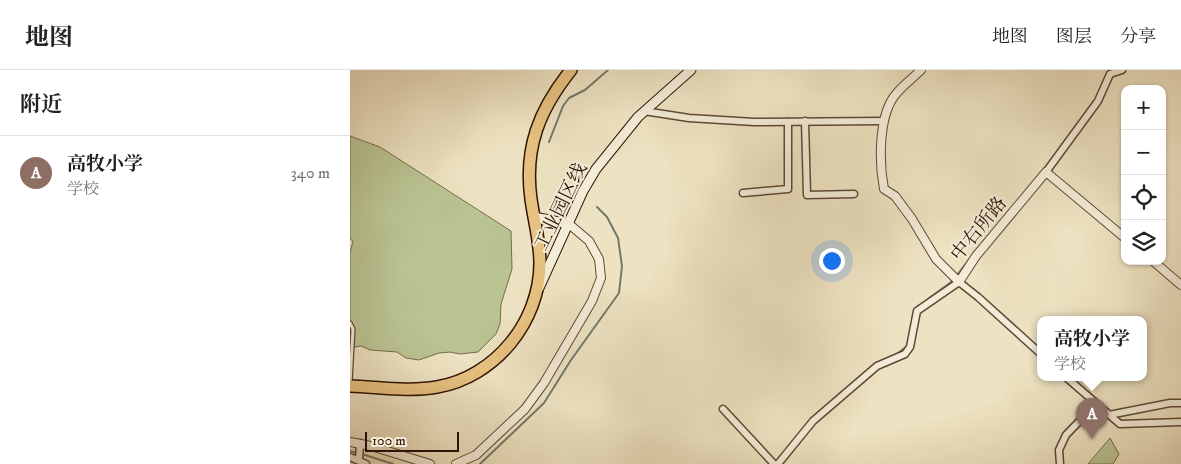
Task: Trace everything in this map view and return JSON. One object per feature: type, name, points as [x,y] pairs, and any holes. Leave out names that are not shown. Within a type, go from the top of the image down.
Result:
[{"type":"highway","points":[[350,386],[407,389],[449,384],[470,377],[489,364],[508,346],[522,325],[532,302],[540,266],[529,178],[534,135],[547,104],[571,70]]},
{"type":"main road","name":"工业园区线","points":[[532,302],[583,191],[596,169],[623,134],[644,111],[691,70]]},
{"type":"main road","points":[[534,217],[569,224]]},
{"type":"street","name":"中右所路","points":[[921,70],[895,95],[884,121],[881,173],[884,189],[895,196],[912,219],[936,259],[956,279],[1046,172]]},
{"type":"street","points":[[1121,235],[1046,172],[1098,101],[1110,74],[1122,70]]},
{"type":"street","points":[[644,111],[689,118],[754,122],[884,121]]},
{"type":"street","points":[[805,121],[807,195],[854,194]]},
{"type":"street","points":[[743,193],[788,189],[788,122]]},
{"type":"street","points":[[456,464],[476,455],[525,409],[544,384],[592,301],[601,278],[599,259],[589,241],[569,224]]},
{"type":"street","points":[[1158,265],[1181,285]]},
{"type":"street","points":[[723,409],[774,463],[813,421],[877,366],[905,354],[910,347],[917,311],[956,279],[1037,350]]},
{"type":"street","points":[[1070,381],[1120,424],[1181,422]]},
{"type":"street","points":[[1109,415],[1170,403],[1181,403]]},
{"type":"street","points":[[1060,464],[1059,450],[1066,435],[1096,404]]},
{"type":"street","points":[[350,442],[360,453],[366,464]]},
{"type":"street","points":[[350,457],[360,453],[430,464]]},
{"type":"lane","points":[[350,324],[352,329],[350,386]]},
{"type":"green space","points":[[350,136],[380,147],[511,231],[512,269],[501,304],[500,324],[496,334],[478,352],[460,354],[450,352],[439,353],[419,360],[406,358],[397,352],[370,350],[361,346],[350,348],[350,253],[353,241],[350,239]]},
{"type":"green space","points":[[1110,438],[1119,454],[1113,464],[1088,464]]},
{"type":"waterway","points":[[549,142],[563,106],[569,98],[585,90],[608,70]]},
{"type":"waterway","points":[[1100,90],[1105,78]]},
{"type":"waterway","points":[[480,464],[544,403],[571,360],[619,293],[622,266],[618,238],[607,217],[597,207]]},
{"type":"waterway","points":[[957,275],[971,257]]},
{"type":"waterway","points":[[928,299],[954,279]]},
{"type":"waterway","points":[[897,354],[907,346]]},
{"type":"waterway","points":[[350,451],[357,453]]},
{"type":"waterway","points":[[362,454],[393,464]]},
{"type":"place","name":"高牧小学","points":[[1092,439]]}]
